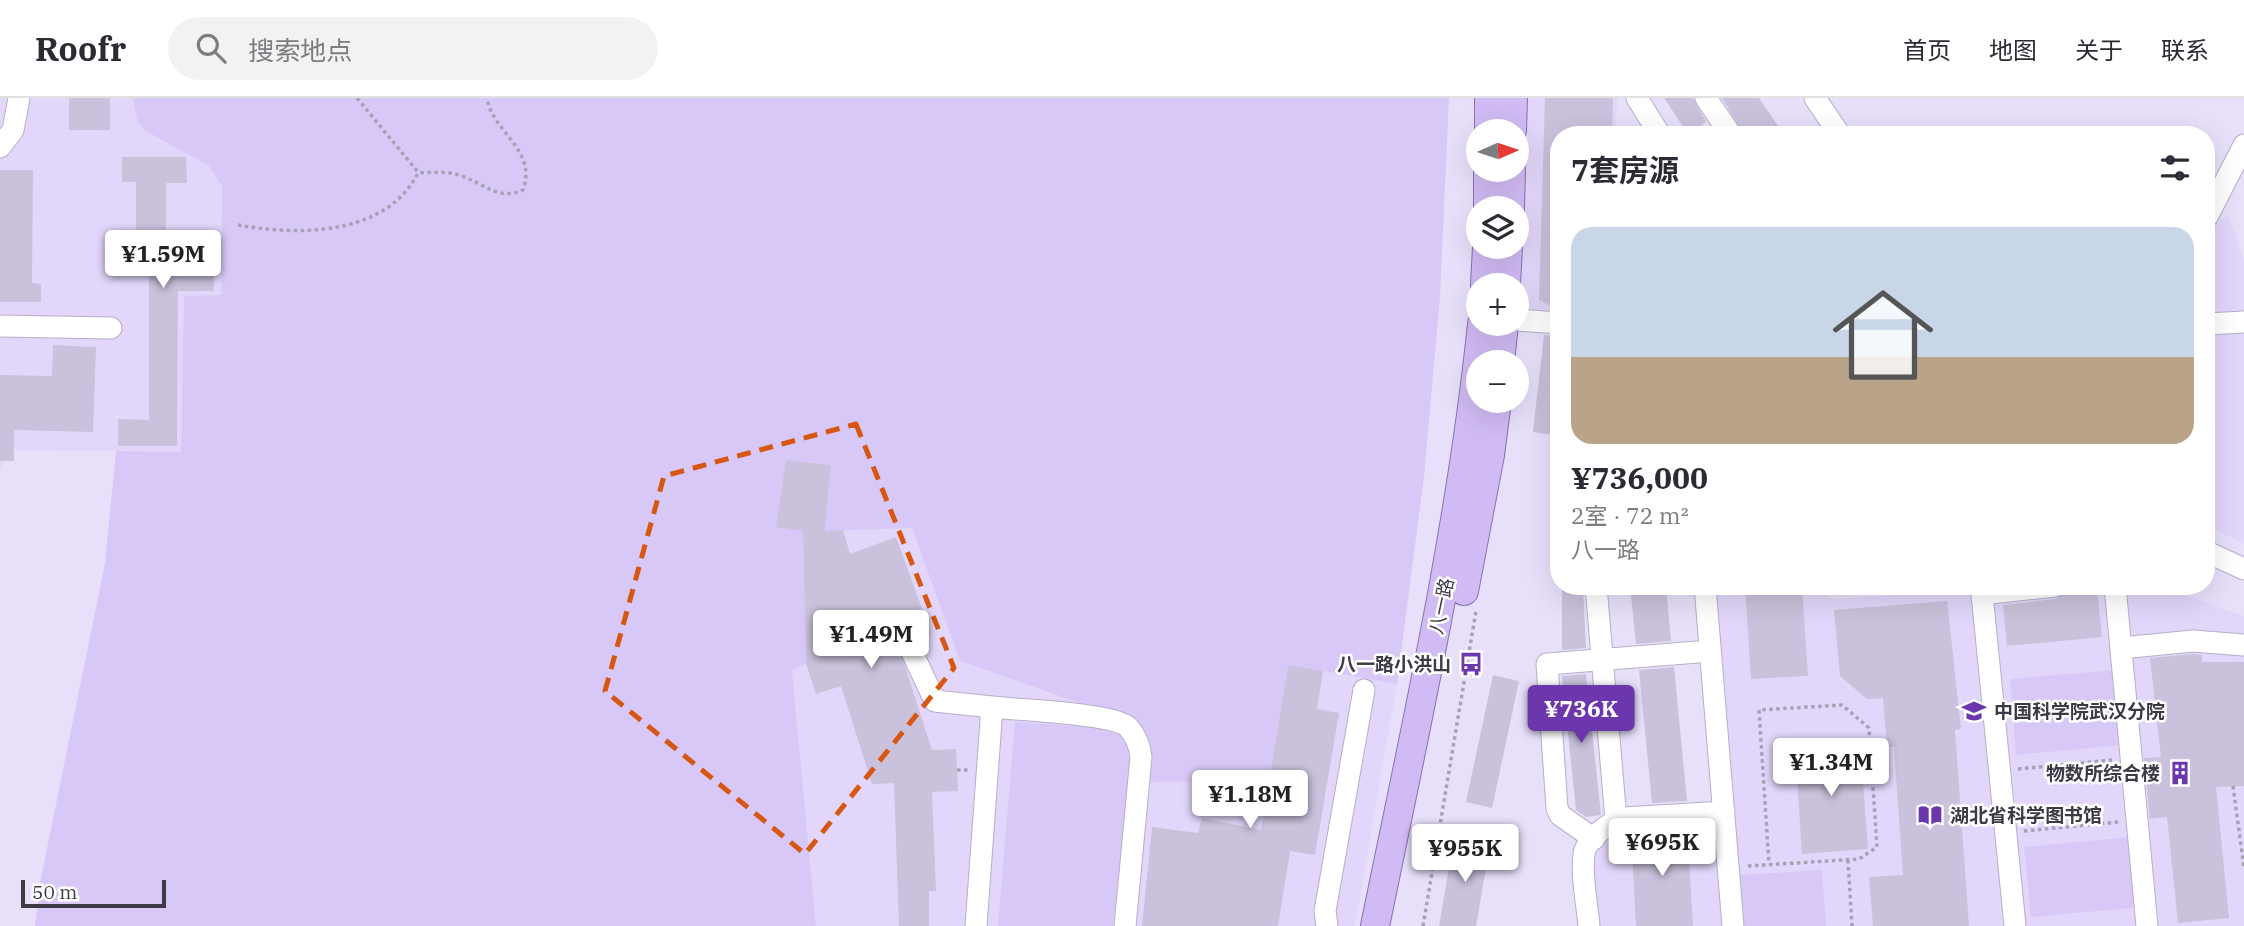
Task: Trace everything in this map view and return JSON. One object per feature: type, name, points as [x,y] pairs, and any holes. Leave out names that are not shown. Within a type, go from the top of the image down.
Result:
[{"type":"main road","points":[[1489,98],[1489,119]]},
{"type":"main road","points":[[1512,119],[1513,98]]},
{"type":"main road","name":"八一路","points":[[1375,926],[1448,571],[1468,446],[1481,336]]},
{"type":"main road","name":"八一路","points":[[1395,926],[1480,510],[1495,413]]},
{"type":"street","points":[[0,147],[13,130],[19,98]]},
{"type":"street","points":[[1637,98],[1654,126]]},
{"type":"street","points":[[1706,98],[1725,126]]},
{"type":"street","points":[[1815,98],[1834,126]]},
{"type":"street","points":[[2215,201],[2244,145]]},
{"type":"street","points":[[1529,321],[1550,322]]},
{"type":"street","points":[[2215,324],[2244,322]]},
{"type":"street","points":[[0,326],[111,328]]},
{"type":"street","points":[[2215,556],[2244,569]]},
{"type":"street","points":[[1597,595],[1616,820]]},
{"type":"street","points":[[1706,595],[1733,926]]},
{"type":"street","points":[[1982,595],[2015,926]]},
{"type":"street","points":[[2116,595],[2147,926]]},
{"type":"street","points":[[2121,648],[2193,641],[2244,645]]},
{"type":"street","points":[[1594,839],[1560,815],[1557,808],[1547,664],[1710,651]]},
{"type":"street","points":[[912,652],[935,701],[1108,719],[1128,727],[1138,744],[1141,757],[1125,926]]},
{"type":"street","points":[[1327,926],[1325,911],[1364,690]]},
{"type":"street","points":[[976,926],[992,707]]},
{"type":"street","points":[[1589,926],[1584,854],[1594,839],[1616,820],[1724,812]]},
{"type":"path","points":[[357,98],[418,173],[461,175],[495,193],[512,195],[523,190],[527,180],[522,156],[496,119],[487,98]]},
{"type":"path","points":[[238,225],[282,233],[339,227],[364,219],[399,200],[418,173]]},
{"type":"path","points":[[1423,926],[1477,609]]},
{"type":"path","points":[[1728,867],[1859,859],[1877,847],[1870,728],[1842,705],[1759,710],[1769,864]]},
{"type":"path","points":[[1999,771],[2131,758]]},
{"type":"path","points":[[2232,786],[2244,868]]},
{"type":"path","points":[[2236,813],[2244,813]]},
{"type":"path","points":[[2006,833],[2137,820]]},
{"type":"path","points":[[1848,860],[1852,926]]},
{"type":"highlighted area","points":[[856,424],[954,668],[805,854],[605,691],[664,476]]},
{"type":"shaded area","points":[[0,98],[133,98],[137,120],[144,130],[209,166],[218,176],[222,186],[221,295],[184,297],[182,452],[10,450],[0,469]]},
{"type":"shaded area","points":[[133,98],[1449,98],[1440,298],[1424,476],[1397,684],[1288,665],[1269,780],[1149,782],[1150,749],[1134,722],[960,661],[912,528],[825,531],[831,465],[787,460],[776,527],[803,531],[806,664],[792,670],[816,926],[35,926],[41,878],[105,563],[116,451],[181,452],[184,296],[221,295],[222,186],[209,166],[144,130],[137,120]]},
{"type":"shaded area","points":[[1528,98],[1617,98],[1616,126],[1550,126],[1550,310],[1529,308],[1529,273],[1522,273],[1523,259],[1529,259],[1529,196],[1525,196],[1525,182],[1530,182]]},
{"type":"shaded area","points":[[2229,216],[2244,261],[2244,544],[2215,530],[2215,221]]},
{"type":"shaded area","points":[[786,460],[831,465],[825,531],[912,527],[960,661],[1134,722],[1129,738],[1130,771],[1113,926],[816,926],[792,670],[803,532],[776,527]]},
{"type":"shaded area","name":"中国科学院武汉分院","points":[[1696,595],[1827,595],[1831,599],[1899,595],[2185,595],[2244,616],[2244,926],[1577,926],[1574,848],[1604,816],[1712,806]]},
{"type":"shaded area","points":[[1288,665],[1397,684],[1355,926],[1135,926],[1149,782],[1269,780]]},
{"type":"shaded area","points":[[2115,670],[2122,745],[2016,755],[2010,679]]},
{"type":"shaded area","points":[[1015,722],[1099,728],[1129,738],[1130,771],[1113,926],[998,926]]},
{"type":"shaded area","points":[[2130,837],[2136,904],[2132,908],[2031,917],[2024,847]]},
{"type":"shaded area","points":[[1822,870],[1826,926],[1745,926],[1740,875]]},
{"type":"building","points":[[69,98],[110,98],[110,130],[69,130]]},
{"type":"building","points":[[1545,98],[1613,98],[1612,126],[1550,126],[1550,306],[1539,300]]},
{"type":"building","points":[[1664,98],[1693,98],[1706,122],[1700,126],[1683,126]]},
{"type":"building","points":[[1722,98],[1759,98],[1778,126],[1739,126]]},
{"type":"building","points":[[122,157],[186,157],[187,183],[166,183],[166,230],[214,230],[214,291],[178,291],[177,446],[118,446],[118,419],[149,420],[149,268],[121,268],[122,242],[136,242],[136,182],[122,182]]},
{"type":"building","points":[[0,170],[33,170],[32,283],[41,284],[41,302],[0,302]]},
{"type":"building","points":[[1544,335],[1550,335],[1550,435],[1533,432]]},
{"type":"building","points":[[53,345],[96,347],[93,432],[14,430],[14,461],[0,461],[0,375],[52,376]]},
{"type":"building","points":[[786,460],[831,465],[825,531],[843,530],[850,554],[896,537],[931,633],[898,645],[932,750],[956,749],[958,791],[932,792],[936,891],[929,891],[929,926],[899,926],[894,783],[872,784],[841,686],[816,694],[806,664],[803,531],[776,527]]},
{"type":"building","points":[[1562,595],[1583,595],[1586,648],[1562,650]]},
{"type":"building","points":[[1631,595],[1667,595],[1671,641],[1636,644]]},
{"type":"building","points":[[1746,595],[1803,595],[1808,676],[1751,679]]},
{"type":"building","points":[[2062,595],[2098,595],[2102,637],[2007,646],[2003,605],[2056,599]]},
{"type":"building","points":[[1947,601],[1961,729],[1955,730],[1969,926],[1873,926],[1869,877],[1903,875],[1894,747],[1887,747],[1883,698],[1867,699],[1840,676],[1834,610]]},
{"type":"building","name":"物数所综合楼","points":[[2202,655],[2202,662],[2244,662],[2244,786],[2216,787],[2229,918],[2178,923],[2167,817],[2150,819],[2144,758],[2161,757],[2150,658]]},
{"type":"building","points":[[1288,665],[1323,671],[1317,709],[1339,713],[1315,855],[1290,851],[1278,926],[1142,926],[1152,827],[1198,833],[1202,818],[1261,830]]},
{"type":"building","points":[[1674,667],[1687,801],[1652,803],[1639,670]]},
{"type":"building","points":[[1586,674],[1601,815],[1586,817],[1576,810],[1562,676]]},
{"type":"building","points":[[1493,675],[1519,681],[1492,808],[1466,802]]},
{"type":"building","points":[[1860,742],[1868,849],[1802,854],[1795,747]]},
{"type":"building","points":[[1687,827],[1693,926],[1636,926],[1631,834]]},
{"type":"building","points":[[1454,839],[1490,845],[1476,926],[1439,926]]},
{"type":"place","name":"八一路小洪山","points":[[1471,664]]},
{"type":"place","name":"中国科学院武汉分院","points":[[1974,711]]},
{"type":"place","name":"物数所综合楼","points":[[2180,773]]},
{"type":"place","name":"湖北省科学图书馆","points":[[1930,815]]}]
